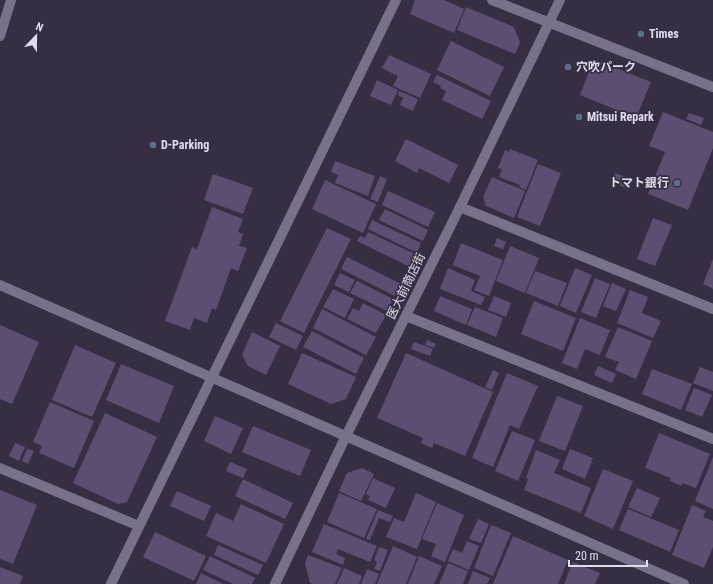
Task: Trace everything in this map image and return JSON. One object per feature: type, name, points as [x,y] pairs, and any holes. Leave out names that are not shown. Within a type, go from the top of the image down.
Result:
[{"type":"street","points":[[0,36],[11,0]]},
{"type":"street","points":[[111,584],[396,0]]},
{"type":"street","points":[[492,0],[713,87]]},
{"type":"street","name":"医大前商店街","points":[[275,584],[560,0]]},
{"type":"street","points":[[460,207],[713,310]]},
{"type":"street","points":[[0,285],[684,584]]},
{"type":"street","points":[[406,316],[713,439]]},
{"type":"street","points":[[0,468],[139,526]]},
{"type":"building","points":[[415,0],[444,0],[464,9],[454,33],[410,14]]},
{"type":"building","points":[[466,7],[514,27],[520,42],[515,54],[457,30]]},
{"type":"building","points":[[451,41],[504,67],[490,96],[437,70]]},
{"type":"building","points":[[389,55],[431,74],[420,98],[393,86],[398,76],[382,68]]},
{"type":"building","points":[[594,59],[651,82],[636,118],[580,95]]},
{"type":"building","points":[[437,75],[491,101],[482,119],[442,100],[446,91],[440,88],[441,86],[433,82]]},
{"type":"building","points":[[377,80],[398,90],[391,105],[370,96]]},
{"type":"building","points":[[399,91],[418,99],[413,111],[400,105],[403,98],[398,95]]},
{"type":"building","points":[[663,112],[713,132],[713,148],[688,210],[648,194],[665,152],[649,146]]},
{"type":"building","points":[[689,113],[704,118],[701,125],[686,119]]},
{"type":"building","points":[[406,139],[458,165],[449,183],[419,168],[417,173],[395,161]]},
{"type":"building","points":[[510,149],[538,160],[526,190],[519,187],[520,185],[499,177],[502,169],[498,168],[505,150],[509,152]]},
{"type":"building","points":[[335,161],[375,176],[368,196],[335,183],[338,175],[331,172]]},
{"type":"building","points":[[538,164],[561,173],[540,226],[517,217]]},
{"type":"building","points":[[615,173],[633,180],[629,189],[611,182]]},
{"type":"building","points":[[213,174],[253,188],[243,214],[204,200]]},
{"type":"building","points":[[380,176],[387,179],[378,202],[370,199]]},
{"type":"building","points":[[492,177],[525,191],[514,218],[486,206],[483,197]]},
{"type":"building","points":[[325,180],[376,204],[363,233],[312,209]]},
{"type":"building","points":[[388,191],[435,212],[428,227],[382,205]]},
{"type":"building","points":[[212,207],[243,219],[238,232],[243,234],[239,246],[247,248],[238,271],[231,268],[216,310],[212,308],[207,323],[194,318],[190,330],[165,321],[192,247],[197,249]]},
{"type":"building","points":[[385,209],[428,230],[423,241],[379,220]]},
{"type":"building","points":[[653,218],[672,225],[655,266],[637,259]]},
{"type":"building","points":[[372,220],[421,243],[417,253],[368,229]]},
{"type":"building","points":[[327,228],[351,239],[304,333],[280,321]]},
{"type":"building","points":[[368,232],[415,254],[410,267],[357,241],[360,236],[365,238]]},
{"type":"building","points":[[497,238],[506,242],[503,249],[494,246]]},
{"type":"building","points":[[461,243],[503,260],[489,296],[474,290],[480,276],[453,265]]},
{"type":"building","points":[[510,246],[539,258],[525,293],[496,281]]},
{"type":"building","points":[[347,257],[401,284],[395,296],[341,269]]},
{"type":"building","points":[[713,259],[713,289],[703,284]]},
{"type":"building","points":[[448,268],[475,280],[471,291],[485,297],[481,305],[440,289]]},
{"type":"building","points":[[575,268],[592,275],[576,313],[560,306]]},
{"type":"building","points":[[535,271],[567,283],[558,306],[526,293]]},
{"type":"building","points":[[340,273],[355,280],[349,292],[334,285]]},
{"type":"building","points":[[595,278],[610,284],[596,318],[581,312]]},
{"type":"building","points":[[357,281],[393,299],[387,311],[350,293]]},
{"type":"building","points":[[612,283],[626,289],[616,311],[603,306]]},
{"type":"building","points":[[333,289],[354,299],[345,318],[323,307]]},
{"type":"building","points":[[630,290],[648,297],[642,313],[661,321],[653,338],[617,323]]},
{"type":"building","points":[[440,296],[472,309],[466,325],[434,311]]},
{"type":"building","points":[[494,296],[511,303],[506,317],[488,310]]},
{"type":"building","points":[[534,301],[576,318],[563,351],[521,334]]},
{"type":"building","points":[[363,303],[386,315],[376,333],[347,319],[353,308],[359,311]]},
{"type":"building","points":[[475,307],[503,318],[496,337],[467,325]]},
{"type":"building","points":[[322,309],[376,337],[366,355],[313,328]]},
{"type":"building","points":[[580,318],[610,330],[600,355],[585,349],[577,369],[562,363]]},
{"type":"building","points":[[276,323],[303,336],[296,350],[269,337]]},
{"type":"building","points":[[0,325],[39,342],[12,404],[0,399]]},
{"type":"building","points":[[618,327],[652,341],[636,379],[615,370],[619,362],[605,357]]},
{"type":"building","points":[[312,331],[364,358],[356,374],[303,347]]},
{"type":"building","points":[[252,332],[280,346],[266,375],[248,366],[242,355]]},
{"type":"building","points":[[427,340],[436,344],[434,348],[425,345]]},
{"type":"building","points":[[414,342],[433,349],[430,356],[411,349]]},
{"type":"building","points":[[75,345],[116,363],[92,417],[52,400]]},
{"type":"building","points":[[302,353],[356,377],[346,399],[331,404],[288,384]]},
{"type":"building","points":[[406,353],[493,392],[465,456],[434,443],[432,448],[421,443],[423,438],[377,418]]},
{"type":"building","points":[[121,364],[174,386],[159,423],[106,400]]},
{"type":"building","points":[[598,366],[616,374],[612,383],[594,375]]},
{"type":"building","points":[[700,367],[713,372],[713,391],[693,383]]},
{"type":"building","points":[[652,369],[692,384],[681,410],[642,394]]},
{"type":"building","points":[[493,370],[499,373],[492,390],[485,387]]},
{"type":"building","points":[[507,373],[538,386],[519,429],[510,425],[493,467],[472,458]]},
{"type":"building","points":[[694,388],[712,395],[702,417],[685,410]]},
{"type":"building","points":[[557,396],[583,406],[565,451],[539,441]]},
{"type":"building","points":[[50,402],[94,421],[74,468],[39,453],[42,446],[33,442]]},
{"type":"building","points":[[105,413],[157,437],[127,502],[118,504],[73,483]]},
{"type":"building","points":[[215,416],[243,428],[231,454],[204,441]]},
{"type":"building","points":[[253,426],[311,450],[300,476],[242,452]]},
{"type":"building","points":[[512,431],[535,440],[518,481],[495,471]]},
{"type":"building","points":[[659,433],[710,454],[696,488],[682,483],[681,486],[670,481],[671,478],[645,468]]},
{"type":"building","points":[[15,443],[25,447],[19,461],[9,456]]},
{"type":"building","points":[[27,449],[34,451],[28,464],[22,461]]},
{"type":"building","points":[[570,449],[593,458],[585,479],[562,469]]},
{"type":"building","points":[[536,450],[560,460],[554,473],[591,488],[581,513],[524,490],[528,479],[526,478]]},
{"type":"building","points":[[713,457],[713,509],[695,501]]},
{"type":"building","points":[[230,462],[247,469],[243,478],[226,471]]},
{"type":"building","points":[[362,468],[374,474],[361,501],[339,491],[347,473]]},
{"type":"building","points":[[603,469],[633,481],[613,529],[584,516]]},
{"type":"building","points":[[373,478],[395,488],[386,508],[368,500],[370,496],[366,494]]},
{"type":"building","points":[[243,479],[293,503],[285,519],[235,496]]},
{"type":"building","points":[[637,488],[660,498],[651,517],[628,507]]},
{"type":"building","points":[[0,490],[37,505],[13,564],[0,559]]},
{"type":"building","points":[[177,491],[211,506],[204,521],[170,506]]},
{"type":"building","points":[[339,493],[377,509],[364,538],[327,522]]},
{"type":"building","points":[[416,493],[436,502],[417,549],[386,537],[394,518],[404,522]]},
{"type":"building","points":[[437,503],[464,515],[445,562],[431,556],[436,544],[422,539]]},
{"type":"building","points":[[241,504],[284,524],[266,563],[206,536],[216,513],[233,521]]},
{"type":"building","points":[[692,505],[706,511],[703,517],[713,521],[713,547],[704,568],[672,555]]},
{"type":"building","points":[[628,509],[679,530],[670,552],[619,530]]},
{"type":"building","points":[[378,510],[393,516],[390,522],[379,518],[370,540],[366,539]]},
{"type":"building","points":[[478,519],[489,524],[481,543],[469,539]]},
{"type":"building","points":[[324,524],[377,546],[370,562],[338,549],[336,554],[345,558],[343,565],[312,552]]},
{"type":"building","points":[[491,525],[511,533],[493,576],[474,568]]},
{"type":"building","points":[[155,532],[206,556],[194,581],[143,557]]},
{"type":"building","points":[[513,536],[568,560],[558,584],[493,584]]},
{"type":"building","points":[[467,541],[479,546],[469,570],[448,561],[453,549],[462,553]]},
{"type":"building","points":[[218,545],[263,565],[258,575],[214,555]]},
{"type":"building","points":[[393,546],[417,557],[406,584],[377,584]]},
{"type":"building","points":[[379,547],[388,550],[380,571],[374,569],[377,562],[374,560]]},
{"type":"building","points":[[308,555],[342,568],[335,584],[310,583],[305,563]]},
{"type":"building","points":[[210,556],[255,578],[252,584],[233,584],[203,570]]},
{"type":"building","points":[[419,556],[442,566],[434,584],[408,584]]},
{"type":"building","points":[[573,562],[600,573],[595,584],[564,584]]},
{"type":"building","points":[[448,563],[468,571],[463,584],[439,584]]},
{"type":"building","points":[[0,567],[23,576],[20,584],[0,584]]},
{"type":"building","points":[[344,568],[362,576],[359,584],[337,584]]},
{"type":"building","points":[[367,569],[379,574],[375,584],[361,584]]},
{"type":"building","points":[[473,571],[490,578],[487,584],[468,584]]},
{"type":"building","points":[[201,573],[223,584],[196,584]]},
{"type":"place","name":"Times","points":[[641,34]]},
{"type":"place","name":"穴吹パーク","points":[[568,67]]},
{"type":"place","name":"Mitsui Repark","points":[[579,117]]},
{"type":"place","name":"D-Parking","points":[[153,145]]},
{"type":"place","name":"トマト銀行","points":[[677,183]]}]
